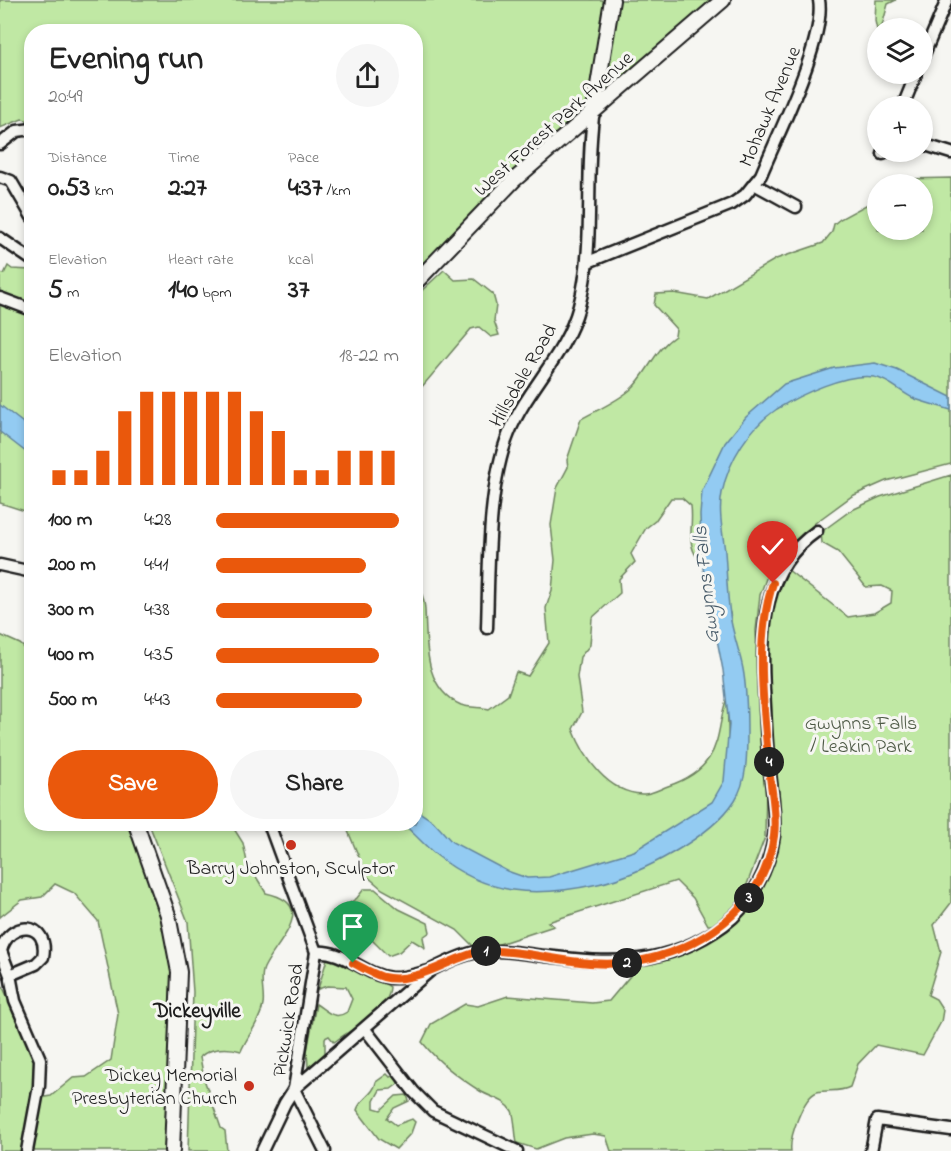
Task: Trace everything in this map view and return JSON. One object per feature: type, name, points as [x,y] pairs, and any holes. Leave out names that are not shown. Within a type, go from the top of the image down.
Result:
[{"type":"main road","name":"Hillsdale Road","points":[[594,110],[612,0]]},
{"type":"main road","name":"West Forest Park Avenue","points":[[423,275],[514,180],[723,0]]},
{"type":"main road","points":[[138,831],[168,915],[179,972],[172,1151]]},
{"type":"main road","points":[[148,831],[174,905],[186,958],[188,1016],[181,1151]]},
{"type":"street","name":"Mohawk Avenue","points":[[588,262],[719,210],[738,199],[762,175],[817,37],[821,12],[819,0]]},
{"type":"street","points":[[933,33],[947,0]]},
{"type":"street","name":"Hillsdale Road","points":[[486,628],[495,490],[508,435],[522,409],[568,339],[579,308],[588,262],[594,110]]},
{"type":"street","points":[[0,144],[17,131],[24,130]]},
{"type":"street","points":[[933,147],[951,153]]},
{"type":"street","points":[[0,177],[11,181],[24,203]]},
{"type":"street","points":[[754,184],[796,207]]},
{"type":"street","points":[[0,238],[24,254]]},
{"type":"street","points":[[0,298],[24,306]]},
{"type":"street","points":[[316,952],[326,951],[381,976],[392,978],[431,970],[465,954],[490,951],[601,962],[630,962],[680,947],[724,925],[749,898],[772,846],[774,818],[766,732],[763,658],[767,602],[780,569],[800,544],[817,531]]},
{"type":"street","points":[[0,565],[24,570]]},
{"type":"street","name":"Pickwick Road","points":[[271,831],[316,952],[294,1089],[325,1151]]},
{"type":"street","points":[[10,975],[36,964],[43,957],[43,946],[36,930],[22,929],[7,936],[1,951],[10,975],[15,1001],[40,1059],[39,1086],[27,1151]]},
{"type":"street","points":[[262,1151],[285,1102],[294,1089],[431,970]]},
{"type":"street","points":[[365,1029],[414,1092],[433,1111],[511,1150]]},
{"type":"street","points":[[871,1151],[877,1120],[951,1130]]},
{"type":"green space","points":[[0,0],[712,0],[514,170],[423,265],[423,24],[24,24],[24,119],[0,128]]},
{"type":"green space","points":[[876,0],[896,0],[888,4],[884,18],[875,18]]},
{"type":"green space","points":[[933,178],[951,178],[951,464],[886,481],[852,496],[815,523],[777,559],[768,573],[760,595],[756,630],[761,741],[766,781],[765,837],[741,900],[713,925],[708,925],[693,898],[676,881],[548,922],[554,926],[496,945],[473,946],[457,930],[382,889],[367,876],[348,831],[423,831],[423,596],[427,650],[433,676],[440,688],[461,705],[489,709],[508,695],[516,672],[528,676],[549,643],[546,608],[552,590],[555,560],[551,525],[557,488],[568,467],[567,460],[581,419],[630,390],[662,348],[675,336],[676,329],[654,305],[656,294],[674,293],[708,299],[776,259],[823,243],[832,232],[834,224],[867,204],[867,240],[933,240]],"holes":[[[671,498],[682,498],[691,506],[691,543],[693,550],[702,563],[700,543],[730,613],[729,755],[727,698],[716,744],[701,768],[685,779],[652,793],[630,792],[618,788],[599,772],[584,751],[573,729],[582,712],[577,677],[580,657],[590,645],[592,618],[620,593],[619,579],[635,562],[631,554],[646,528],[655,521]]]},
{"type":"green space","points":[[8,266],[12,269],[24,270],[24,302],[0,293],[0,273],[4,274]]},
{"type":"green space","points":[[444,270],[455,280],[474,279],[493,294],[496,305],[494,321],[499,335],[491,337],[479,327],[471,329],[423,385],[423,290]]},
{"type":"green space","points":[[0,303],[24,311],[24,511],[0,503]]},
{"type":"green space","name":"Gwynns Falls / Leakin Park","points":[[951,475],[951,903],[934,925],[941,952],[928,995],[936,999],[943,1010],[941,1022],[923,1055],[876,1045],[858,1064],[850,1087],[817,1092],[812,1095],[802,1109],[795,1128],[791,1151],[611,1151],[606,1136],[593,1134],[564,1138],[536,1149],[517,1143],[513,1114],[509,1107],[456,1075],[422,1042],[431,1024],[465,1004],[478,1006],[508,996],[592,1003],[609,1001],[635,970],[640,968],[638,965],[701,944],[731,926],[756,896],[775,854],[780,825],[771,739],[767,625],[783,566],[848,617],[874,613],[891,603],[892,591],[882,586],[866,587],[838,552],[822,543],[821,532],[850,511],[880,497]]},
{"type":"green space","points":[[0,635],[24,648],[24,831],[135,831],[165,915],[175,970],[169,1151],[29,1151],[39,1098],[51,1096],[73,1078],[86,1077],[111,1060],[118,1014],[98,921],[74,893],[55,884],[42,897],[22,900],[0,917]]},
{"type":"green space","points":[[152,831],[235,831],[243,843],[247,862],[266,893],[282,899],[291,906],[293,915],[284,936],[264,968],[261,1011],[241,1051],[220,1049],[209,1051],[200,1057],[204,1079],[221,1128],[225,1131],[227,1151],[188,1151],[193,992],[188,922]]},
{"type":"green space","points":[[364,889],[375,889],[399,909],[428,923],[430,932],[423,937],[425,948],[412,940],[399,952],[388,956],[367,935],[350,933],[339,918],[341,909],[357,898]]},
{"type":"green space","points":[[327,959],[390,987],[384,1004],[370,1018],[334,1042],[329,1036],[325,1038],[325,1056],[308,1067],[307,1051],[316,1004],[330,1014],[338,1015],[347,1012],[352,999],[346,987],[327,986],[318,989]]},
{"type":"green space","points":[[0,981],[37,1061],[36,1086],[25,1151],[0,1151]]},
{"type":"green space","points":[[387,1074],[390,1077],[396,1074],[398,1084],[391,1089],[380,1090],[374,1101],[374,1108],[381,1110],[396,1096],[407,1095],[409,1101],[394,1108],[387,1118],[396,1125],[412,1119],[415,1122],[411,1133],[396,1149],[379,1139],[357,1110],[361,1102],[373,1090],[376,1082]]},
{"type":"water","name":"Gwynns Falls","points":[[875,363],[897,370],[951,397],[951,410],[913,398],[874,377],[850,378],[798,397],[777,409],[749,435],[735,456],[725,480],[720,507],[730,613],[745,685],[747,742],[746,768],[742,785],[735,800],[724,814],[692,840],[653,863],[615,879],[575,888],[532,892],[493,886],[454,868],[435,854],[410,831],[423,831],[423,815],[433,821],[452,842],[507,871],[527,878],[549,877],[634,851],[712,802],[724,781],[729,725],[723,670],[702,563],[700,515],[702,491],[725,443],[746,417],[784,384],[834,368]]},
{"type":"water","points":[[0,405],[24,424],[24,451],[0,432]]},
{"type":"place","name":"Barry Johnston, Sculptor","points":[[291,845]]},
{"type":"place","name":"Dickey Memorial Presbyterian Church","points":[[249,1086]]},
{"type":"district","name":"Dickeyville","points":[[197,1010]]},
{"type":"route","points":[[353,963],[381,976],[403,978],[431,970],[465,954],[482,951],[610,963],[630,962],[655,956],[696,941],[724,925],[734,916],[757,884],[772,846],[774,834],[763,658],[765,613],[773,583]]}]
